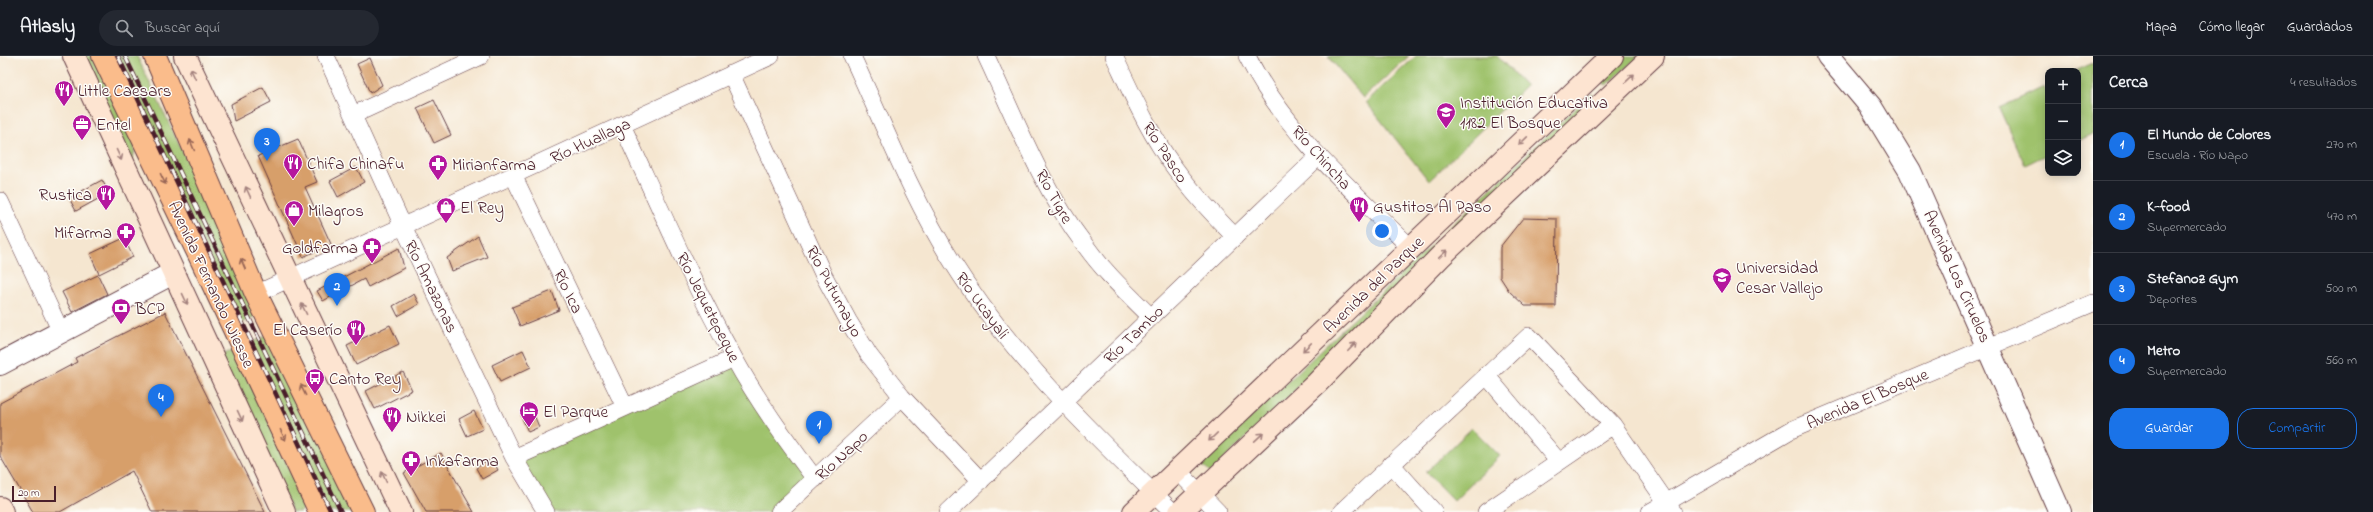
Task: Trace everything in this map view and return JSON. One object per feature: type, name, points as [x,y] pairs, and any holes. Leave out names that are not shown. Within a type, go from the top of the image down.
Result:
[{"type":"main road","name":"Avenida Fernando Wiesse","points":[[74,56],[284,512]]},
{"type":"main road","name":"Avenida Fernando Wiesse","points":[[103,56],[202,261],[320,512]]},
{"type":"main road","points":[[155,56],[256,294],[363,512]]},
{"type":"main road","points":[[185,56],[289,279],[401,512]]},
{"type":"main road","name":"Avenida del Parque","points":[[1134,512],[1612,56]]},
{"type":"main road","name":"Avenida del Parque","points":[[1180,512],[1317,382],[1440,257],[1653,56]]},
{"type":"main road","points":[[1590,77],[1609,97]]},
{"type":"main road","points":[[0,508],[2,512]]},
{"type":"street","name":"Río Amazonas","points":[[326,56],[403,226],[514,458],[546,512]]},
{"type":"street","points":[[353,115],[481,56]]},
{"type":"street","name":"Río Huallaga","points":[[256,294],[771,56]]},
{"type":"street","name":"Río Ucayali","points":[[852,56],[928,220],[952,262],[980,304],[1009,341],[1063,402],[1173,512]]},
{"type":"street","name":"Río Tigre","points":[[986,56],[1059,207],[1084,245],[1111,277],[1151,317]]},
{"type":"street","name":"Río Pasco","points":[[1114,56],[1146,122],[1174,167],[1198,198],[1235,237]]},
{"type":"street","name":"Río Chincha","points":[[1247,56],[1277,106],[1318,157],[1411,248]]},
{"type":"street","name":"Avenida Los Ciruelos","points":[[1828,56],[1871,107],[1900,152],[1933,218],[2060,512]]},
{"type":"street","name":"Río Putumayo","points":[[731,74],[824,276],[845,316],[869,355],[902,397],[980,481]]},
{"type":"street","name":"Río Jequetepeque","points":[[622,125],[711,314],[734,358],[774,423],[815,479]]},
{"type":"street","name":"Río Tambo","points":[[948,512],[1318,157]]},
{"type":"street","name":"Río Ica","points":[[513,175],[625,407]]},
{"type":"street","points":[[0,201],[61,332]]},
{"type":"street","points":[[0,364],[173,273]]},
{"type":"street","name":"Avenida El Bosque","points":[[1650,512],[1670,507],[1791,430],[2093,303]]},
{"type":"street","points":[[1341,512],[1529,336],[1613,426],[1670,507]]},
{"type":"street","points":[[514,458],[734,358]]},
{"type":"street","points":[[1486,375],[1559,462]]},
{"type":"street","name":"Río Napo","points":[[779,512],[902,397]]},
{"type":"street","points":[[1486,512],[1613,426]]},
{"type":"street","points":[[1391,464],[1434,512]]},
{"type":"street","points":[[1178,471],[1218,512]]},
{"type":"green space","points":[[79,56],[96,56],[137,140],[131,168]]},
{"type":"green space","points":[[114,56],[137,56],[260,314],[240,324]]},
{"type":"green space","points":[[1328,56],[1409,56],[1363,98]]},
{"type":"green space","points":[[1416,56],[1497,56],[1526,86],[1429,181],[1366,102]]},
{"type":"green space","points":[[1627,56],[1639,56],[1607,85],[1603,83],[1603,79]]},
{"type":"green space","points":[[2093,63],[2093,134],[2081,140],[2081,104],[2081,68]]},
{"type":"green space","points":[[2044,87],[2045,155],[2025,165],[1999,108]]},
{"type":"green space","points":[[1592,93],[1596,98],[1450,240],[1444,233]]},
{"type":"green space","points":[[1436,241],[1442,247],[1210,473],[1201,464]]},
{"type":"green space","points":[[270,334],[357,512],[328,512],[249,344]]},
{"type":"green space","points":[[237,349],[306,507],[300,512],[292,512],[219,357]]},
{"type":"green space","points":[[734,358],[815,479],[779,512],[546,512],[514,458]]},
{"type":"green space","points":[[1472,428],[1500,456],[1454,501],[1426,472]]},
{"type":"building","points":[[370,58],[382,85],[370,93],[357,64]]},
{"type":"building","points":[[263,87],[271,102],[234,121],[231,104]]},
{"type":"building","points":[[434,100],[451,135],[434,143],[417,108]]},
{"type":"building","points":[[298,139],[317,182],[305,187],[331,244],[303,257],[258,156]]},
{"type":"building","points":[[356,167],[364,182],[338,197],[330,181]]},
{"type":"building","points":[[102,180],[109,193],[76,211],[69,198]]},
{"type":"building","points":[[1523,218],[1557,219],[1556,306],[1525,306],[1509,291],[1500,277],[1500,247]]},
{"type":"building","points":[[478,236],[487,257],[452,271],[447,258]]},
{"type":"building","points":[[124,238],[133,257],[99,274],[90,254]]},
{"type":"building","points":[[399,248],[404,268],[368,287],[364,279],[323,301],[317,291]]},
{"type":"building","points":[[98,275],[107,294],[72,312],[62,292]]},
{"type":"building","points":[[552,291],[559,310],[520,326],[512,307]]},
{"type":"building","points":[[414,294],[419,304],[398,316],[393,306]]},
{"type":"building","points":[[165,312],[265,512],[152,512],[132,471],[60,512],[33,512],[0,456],[0,403],[77,362],[75,358]]},
{"type":"building","points":[[390,325],[399,344],[356,365],[347,346]]},
{"type":"building","points":[[523,350],[531,367],[500,382],[492,365]]},
{"type":"building","points":[[403,372],[412,390],[375,409],[366,391]]},
{"type":"building","points":[[532,410],[539,427],[528,432],[521,415]]},
{"type":"building","points":[[474,411],[483,429],[467,436],[459,419]]},
{"type":"building","points":[[441,453],[474,512],[426,512],[404,473]]},
{"type":"building","points":[[492,459],[498,470],[482,479],[476,468]]},
{"type":"railway","points":[[118,56],[331,512]]},
{"type":"railway","points":[[125,56],[341,512]]},
{"type":"place","name":"Little Caesars","points":[[64,107]]},
{"type":"place","name":"Institución Educativa 1182 El Bosque","points":[[1446,129]]},
{"type":"place","name":"Entel","points":[[82,141]]},
{"type":"place","name":"Stefanoz Gym","points":[[267,161]]},
{"type":"place","name":"Chifa Chinafu","points":[[293,180]]},
{"type":"place","name":"Mirianfarma","points":[[438,181]]},
{"type":"place","name":"Rustica","points":[[106,211]]},
{"type":"place","name":"Gustitos Al Paso","points":[[1359,223]]},
{"type":"place","name":"El Rey","points":[[446,224]]},
{"type":"place","name":"Milagros","points":[[294,227]]},
{"type":"place","name":"Mifarma","points":[[126,249]]},
{"type":"place","name":"Goldfarma","points":[[372,264]]},
{"type":"place","name":"Universidad Cesar Vallejo","points":[[1722,294]]},
{"type":"place","name":"K-food","points":[[337,306]]},
{"type":"place","name":"BCP","points":[[121,325]]},
{"type":"place","name":"El Caserío","points":[[356,346]]},
{"type":"place","name":"Canto Rey","points":[[315,395]]},
{"type":"place","name":"Metro","points":[[161,417]]},
{"type":"place","name":"El Parque","points":[[529,428]]},
{"type":"place","name":"Nikkei","points":[[392,433]]},
{"type":"place","name":"El Mundo de Colores","points":[[819,444]]},
{"type":"place","name":"Inkafarma","points":[[411,477]]}]
